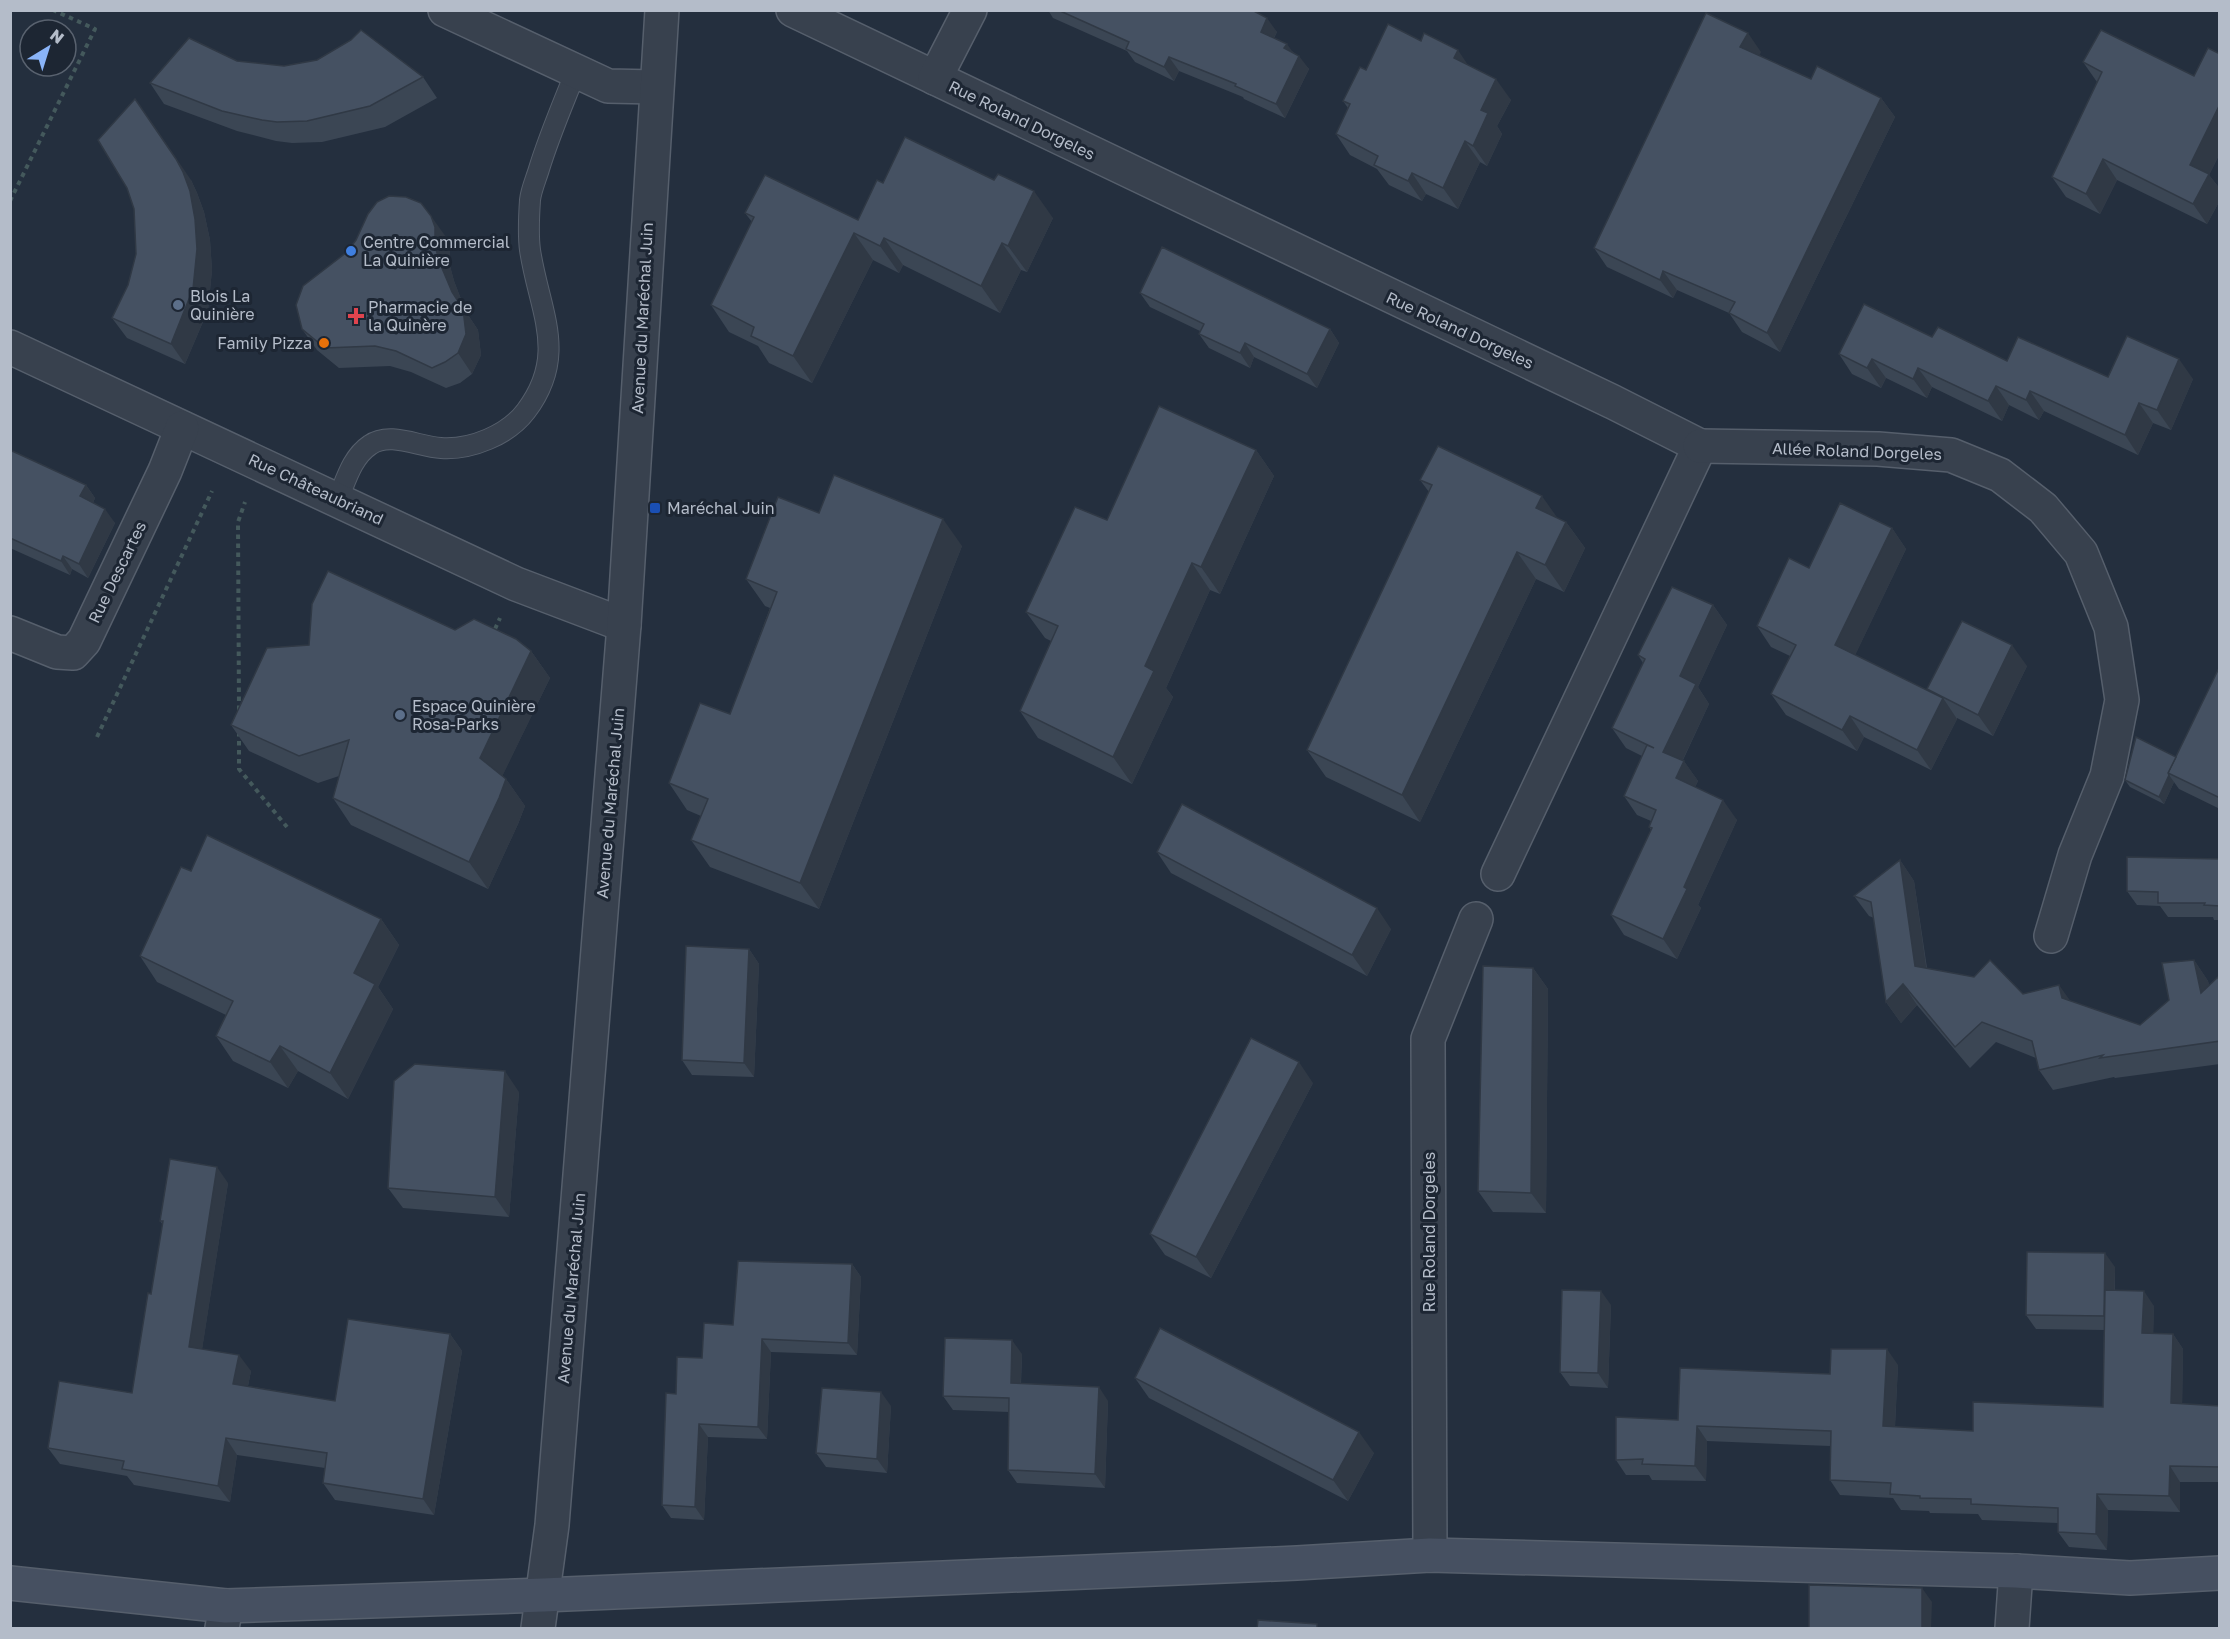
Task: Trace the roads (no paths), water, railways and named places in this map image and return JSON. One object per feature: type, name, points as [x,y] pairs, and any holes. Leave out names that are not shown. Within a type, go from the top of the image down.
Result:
[{"type":"street","points":[[445,10],[608,86],[656,87]]},
{"type":"street","name":"Avenue du Maréchal Juin","points":[[538,1629],[552,1525],[624,625],[662,10]]},
{"type":"street","name":"Rue Roland Dorgeles","points":[[793,10],[1613,402],[1700,447]]},
{"type":"street","points":[[935,78],[970,10]]},
{"type":"street","name":"Rue Châteaubriand","points":[[10,347],[516,584],[624,625]]},
{"type":"street","name":"Rue Descartes","points":[[10,633],[57,652],[73,653],[84,641],[165,471],[182,428]]},
{"type":"street","points":[[1498,874],[1700,447]]},
{"type":"street","name":"Allée Roland Dorgeles","points":[[1700,447],[1878,449],[1951,455],[2000,475],[2043,508],[2081,553],[2111,627],[2122,700],[2107,776],[2075,855],[2050,936]]},
{"type":"street","name":"Rue Roland Dorgeles","points":[[1430,1555],[1428,1039],[1476,919]]},
{"type":"street","points":[[10,1583],[224,1617],[543,1595],[1297,1563],[1430,1555],[2016,1571],[2130,1578],[2210,1574]]},
{"type":"street","points":[[2012,1629],[2016,1571]]},
{"type":"lane","points":[[338,499],[355,460],[371,444],[388,439],[443,448],[472,445],[503,433],[525,413],[539,392],[549,364],[549,334],[530,248],[530,198],[546,146],[576,71]]},
{"type":"place","name":"Centre Commercial La Quinière","points":[[351,251]]},
{"type":"place","name":"Blois La Quinière","points":[[178,305]]},
{"type":"place","name":"Pharmacie de la Quinère","points":[[356,316]]},
{"type":"place","name":"Family Pizza","points":[[324,343]]},
{"type":"place","name":"Maréchal Juin","points":[[655,508]]},
{"type":"place","name":"Espace Quinière Rosa-Parks","points":[[400,715]]}]
